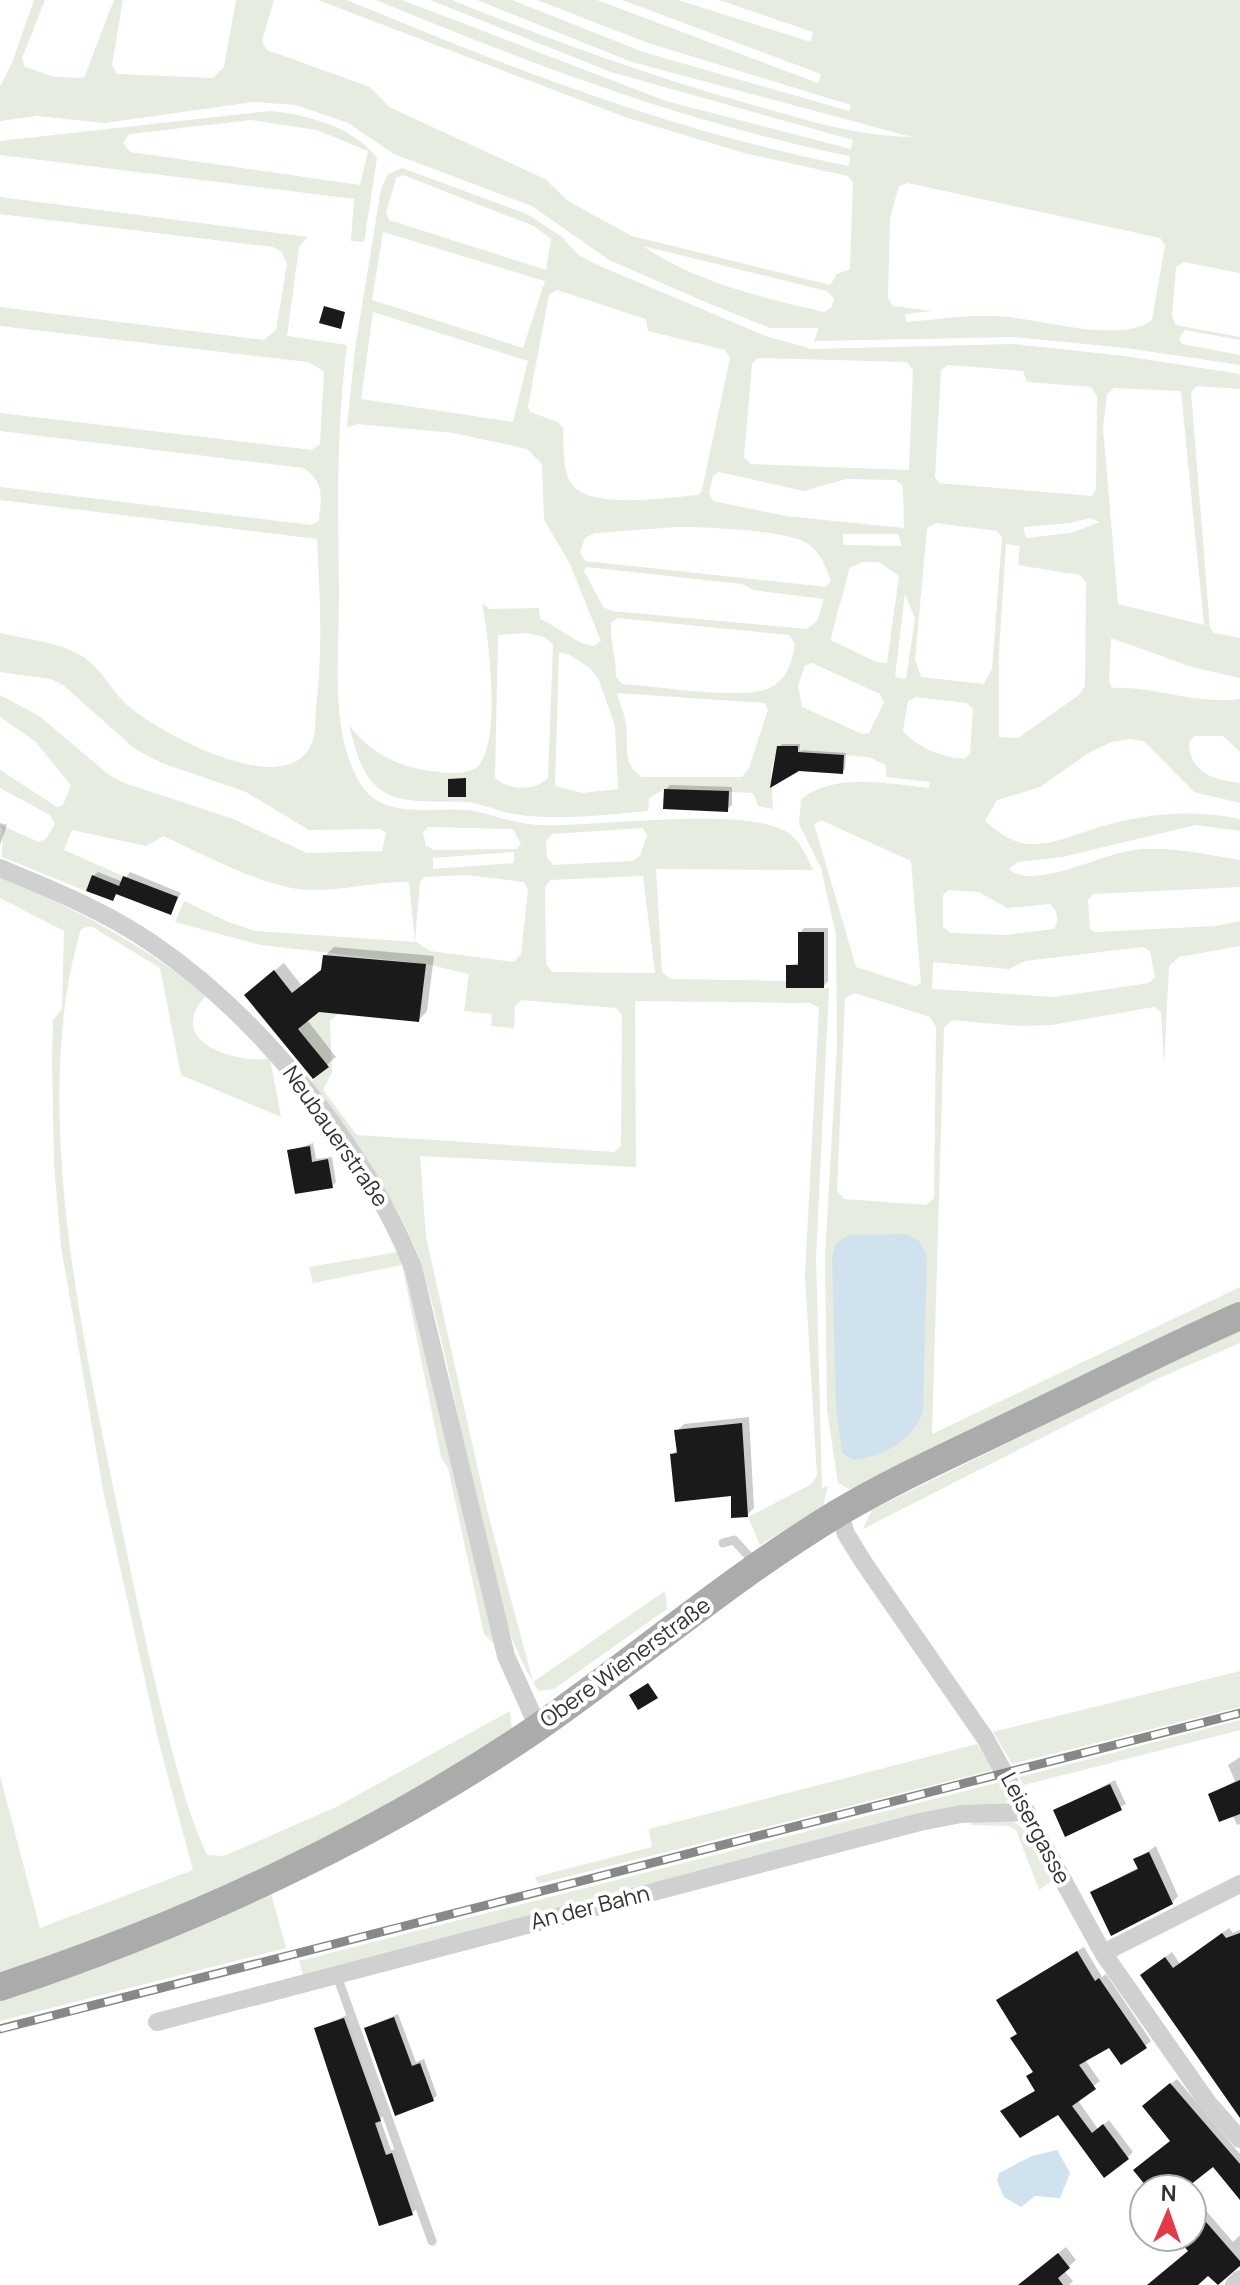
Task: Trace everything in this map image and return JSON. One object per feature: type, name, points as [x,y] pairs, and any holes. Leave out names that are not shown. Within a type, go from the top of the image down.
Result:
[{"type":"main road","name":"Obere Wienerstraße","points":[[0,1987],[101,1950],[264,1881],[416,1802],[538,1727],[757,1566],[839,1512],[944,1458],[1240,1316]]},
{"type":"street","name":"Neubauerstraße","points":[[0,868],[87,905],[152,943],[213,989],[278,1055],[367,1175],[393,1218],[413,1267],[506,1656],[538,1727]]},
{"type":"street","name":"Leisergasse","points":[[839,1512],[846,1534],[864,1563],[985,1738],[1103,1953],[1208,2103],[1240,2139]]},
{"type":"street","name":"An der Bahn","points":[[157,2022],[920,1822],[961,1814],[1027,1812]]},
{"type":"street","points":[[1103,1953],[1240,1884]]},
{"type":"street","points":[[1234,2285],[1240,2279]]},
{"type":"lane","points":[[723,1543],[734,1540],[757,1566]]},
{"type":"lane","points":[[337,1976],[432,2241]]},
{"type":"shaded area","points":[[34,0],[45,0],[22,58],[25,67],[54,77],[84,78],[114,0],[123,0],[112,65],[117,74],[213,78],[224,67],[236,0],[274,0],[262,41],[267,50],[370,87],[389,107],[545,179],[568,201],[632,236],[830,285],[837,274],[850,269],[853,182],[848,176],[744,153],[625,117],[318,0],[347,0],[531,73],[656,116],[784,152],[849,166],[850,156],[729,127],[610,90],[376,0],[402,0],[666,101],[851,149],[853,140],[611,72],[430,0],[452,0],[641,71],[795,117],[852,131],[912,137],[632,62],[477,0],[512,0],[643,52],[849,111],[851,105],[648,43],[537,0],[597,0],[818,83],[821,74],[622,0],[678,0],[811,42],[813,32],[719,0],[1240,0],[1240,273],[1184,262],[1176,267],[1172,316],[1176,325],[1240,337],[1240,340],[1185,330],[1179,339],[1182,344],[1240,355],[1240,365],[1126,348],[1014,337],[814,341],[819,328],[770,328],[710,304],[609,260],[532,206],[394,154],[348,123],[296,105],[253,102],[105,123],[37,116],[0,121],[0,87],[12,63]],"holes":[[[908,183],[1160,238],[1165,245],[1152,320],[1119,330],[1076,328],[993,316],[906,322],[905,314],[932,311],[893,306],[888,298],[890,218],[899,186]],[[643,246],[827,291],[834,299],[832,307],[824,312],[730,287],[685,270]]]},
{"type":"shaded area","points":[[270,111],[314,119],[355,138],[377,158],[364,242],[351,241],[354,199],[0,155],[0,141]],"holes":[[[251,120],[317,130],[368,151],[360,185],[130,152],[123,143],[129,134]]]},
{"type":"shaded area","points":[[402,168],[527,214],[562,237],[578,255],[602,267],[766,336],[811,349],[1013,344],[1124,356],[1240,374],[1240,389],[1197,386],[1191,392],[1210,628],[1214,633],[1240,638],[1240,678],[1192,667],[1111,638],[1109,681],[1112,688],[1206,700],[1240,699],[1240,752],[1223,736],[1195,736],[1189,741],[1193,760],[1204,772],[1220,780],[1240,783],[1240,803],[1194,792],[1144,741],[1129,739],[1111,742],[1087,754],[1040,787],[997,800],[985,821],[1013,840],[1042,844],[1118,822],[1152,816],[1187,813],[1240,819],[1240,831],[1196,825],[1062,857],[1017,862],[1009,869],[1018,874],[1045,875],[1116,854],[1147,849],[1178,850],[1240,860],[1240,887],[1093,894],[1088,900],[1090,929],[1095,932],[1216,926],[1240,921],[1240,946],[1179,957],[1169,966],[1164,1065],[1161,1012],[1154,1007],[1051,1025],[1018,1026],[952,1020],[944,1027],[932,1434],[1240,1287],[1240,1304],[859,1487],[849,1489],[838,1483],[827,1410],[825,1257],[837,1046],[836,935],[821,868],[799,824],[801,799],[830,785],[862,782],[929,788],[930,782],[886,777],[886,765],[869,757],[803,752],[798,746],[777,747],[771,772],[773,809],[758,806],[753,793],[664,789],[649,798],[648,811],[580,817],[530,816],[471,803],[400,798],[374,784],[360,760],[349,725],[371,748],[408,766],[439,772],[462,772],[474,769],[483,758],[489,740],[492,691],[482,603],[490,609],[539,608],[540,619],[573,638],[594,646],[601,641],[570,564],[544,520],[542,464],[527,449],[454,433],[358,424],[347,427],[355,349],[381,189],[388,174]],"holes":[[[403,175],[534,226],[551,239],[546,270],[389,220],[386,213],[396,178]],[[383,232],[545,281],[523,348],[372,300]],[[557,290],[646,319],[648,331],[725,350],[730,358],[702,490],[698,495],[611,500],[580,492],[571,483],[566,471],[563,428],[558,422],[530,412],[528,406],[549,295]],[[373,312],[528,361],[513,422],[361,399]],[[758,358],[907,362],[913,370],[909,470],[751,464],[744,457],[752,364]],[[948,365],[1023,371],[1027,382],[1091,387],[1097,396],[1096,489],[1092,496],[939,483],[935,477],[941,370]],[[1114,388],[1181,391],[1204,625],[1118,604],[1103,428],[1107,394]],[[719,472],[804,491],[846,479],[896,480],[903,486],[904,528],[785,516],[713,501],[709,493],[713,476]],[[1090,518],[1100,522],[1071,533],[1026,538],[1023,527]],[[936,523],[997,531],[1002,537],[992,669],[984,684],[921,677],[915,660],[927,528]],[[677,527],[765,532],[808,544],[820,556],[831,581],[826,587],[585,561],[580,552],[585,538],[595,533]],[[843,534],[898,534],[902,546],[843,545]],[[1006,544],[1020,546],[1018,565],[1080,575],[1086,582],[1085,686],[1079,695],[1018,738],[999,737],[999,652]],[[863,562],[879,562],[899,576],[887,663],[876,662],[831,640],[849,568]],[[586,567],[742,584],[753,590],[824,599],[817,621],[807,629],[612,611],[603,607],[584,571]],[[905,593],[915,619],[906,679],[895,677]],[[618,618],[789,635],[795,644],[790,664],[779,682],[767,689],[737,693],[622,684],[616,677],[611,623]],[[526,633],[544,637],[553,644],[548,778],[536,786],[521,788],[495,778],[498,635]],[[559,653],[568,654],[590,668],[599,680],[615,726],[618,789],[582,793],[555,786]],[[812,663],[880,694],[884,703],[869,733],[862,734],[802,707],[798,685],[805,666]],[[617,693],[765,703],[768,710],[749,768],[742,777],[642,777],[628,760],[626,724]],[[916,697],[967,703],[973,709],[970,754],[964,759],[939,754],[915,742],[903,731],[908,701]],[[821,820],[911,861],[921,983],[915,986],[856,967],[814,824]],[[949,890],[979,892],[1007,908],[1050,904],[1055,910],[1057,919],[1054,929],[1007,935],[950,933],[943,927],[943,895]],[[1143,947],[1150,951],[1155,977],[1149,983],[1055,997],[932,989],[933,962],[1009,969],[1025,961]],[[855,993],[930,1017],[936,1027],[934,1198],[926,1205],[844,1199],[837,1191],[845,998]]]},
{"type":"shaded area","points":[[0,197],[308,237],[299,247],[287,336],[347,345],[338,470],[338,694],[341,727],[349,760],[360,783],[374,798],[398,808],[467,810],[538,825],[666,819],[736,820],[764,824],[795,838],[813,870],[656,869],[662,972],[671,979],[786,981],[786,988],[829,988],[816,1257],[822,1488],[828,1486],[823,1506],[760,1545],[748,1517],[812,1484],[817,1476],[805,1275],[819,1008],[810,1003],[635,1001],[636,1167],[420,1156],[426,1237],[487,1510],[533,1680],[518,1652],[496,1588],[445,1354],[418,1254],[383,1186],[310,1083],[329,1067],[298,1029],[319,1012],[338,1014],[330,1021],[332,1072],[323,1090],[357,1135],[614,1152],[621,1146],[622,1015],[616,1008],[521,1000],[515,1006],[514,1028],[491,1026],[492,1014],[464,1011],[469,974],[426,964],[261,945],[175,922],[184,901],[228,922],[256,931],[415,942],[409,882],[323,890],[292,888],[235,869],[163,836],[146,846],[72,830],[64,850],[123,876],[119,886],[92,875],[86,891],[2,857],[3,830],[0,825],[39,842],[46,839],[55,824],[50,815],[0,788],[0,770],[57,807],[63,805],[71,785],[35,741],[0,717],[0,695],[39,716],[109,775],[124,783],[233,819],[307,853],[382,851],[386,833],[380,829],[309,830],[246,792],[162,763],[135,749],[63,685],[51,679],[0,672],[0,633],[53,644],[89,661],[132,709],[196,747],[251,765],[277,767],[297,761],[311,745],[315,728],[320,666],[317,539],[0,500],[0,487],[311,525],[319,521],[321,498],[319,485],[311,474],[304,468],[0,431],[0,413],[312,450],[320,444],[324,371],[308,362],[0,326],[0,307],[264,340],[276,330],[287,264],[282,252],[273,247],[0,214]],"holes":[[[428,827],[513,829],[521,844],[517,849],[434,850],[426,846],[423,832]],[[643,828],[647,835],[640,856],[632,861],[553,865],[547,858],[546,841],[552,834]],[[514,852],[514,863],[433,869],[433,858]],[[466,875],[524,882],[528,889],[521,954],[514,962],[430,951],[415,941],[420,882],[425,877]],[[643,876],[655,973],[552,972],[546,964],[545,886],[551,880]]]},
{"type":"shaded area","points":[[0,875],[108,929],[158,960],[206,996],[195,1012],[193,1025],[198,1037],[208,1046],[238,1057],[270,1059],[281,1117],[181,1075],[160,968],[91,926],[81,929],[65,1002],[60,1080],[62,1162],[70,1245],[82,1329],[149,1657],[183,1791],[207,1855],[224,1856],[336,1807],[510,1711],[512,1729],[444,1772],[305,1847],[154,1915],[0,1976],[0,1776],[40,1928],[193,1870],[159,1743],[103,1490],[61,1246],[54,1164],[52,1058],[53,1020],[62,1009],[64,931],[0,898]]},
{"type":"shaded area","points":[[398,1252],[406,1269],[494,1644],[484,1634],[448,1468],[441,1457],[402,1265],[313,1283],[309,1267]]},
{"type":"shaded area","points":[[1240,1328],[1240,1343],[1157,1379],[863,1529],[872,1510]]},
{"type":"shaded area","points":[[665,1591],[667,1609],[554,1689],[539,1691],[533,1682]]},
{"type":"shaded area","points":[[1240,1671],[1240,1707],[1012,1764],[993,1732]]},
{"type":"shaded area","points":[[1240,1720],[1240,1730],[1024,1785],[1019,1777]]},
{"type":"shaded area","points":[[977,1744],[993,1770],[538,1884],[535,1877],[652,1847],[649,1829]]},
{"type":"shaded area","points":[[1000,1782],[1008,1799],[1005,1805],[304,1979],[299,1961]]},
{"type":"shaded area","points":[[1012,1820],[1028,1833],[1052,1881],[1039,1890],[1016,1830],[1008,1826],[970,1825],[972,1821]]},
{"type":"shaded area","points":[[270,1890],[286,1948],[0,2021],[0,1998]]},
{"type":"water","points":[[905,1234],[919,1241],[927,1255],[923,1410],[913,1430],[896,1445],[875,1455],[853,1460],[842,1453],[836,1409],[832,1257],[836,1243],[849,1235]]},
{"type":"water","points":[[1057,2150],[1070,2173],[1060,2198],[1035,2196],[1021,2207],[1004,2197],[997,2181],[999,2173],[1032,2156]]},
{"type":"building","points":[[324,306],[345,312],[341,329],[319,323]]},
{"type":"building","points":[[777,746],[798,746],[798,752],[844,755],[843,774],[799,771],[770,788]]},
{"type":"building","points":[[466,778],[466,797],[448,797],[448,779]]},
{"type":"building","points":[[664,789],[729,791],[728,812],[663,809]]},
{"type":"building","points":[[92,875],[119,886],[123,876],[178,897],[171,915],[116,894],[113,901],[86,891]]},
{"type":"building","points":[[798,932],[824,932],[824,988],[786,988],[786,965],[798,965]]},
{"type":"building","points":[[323,955],[426,964],[419,1022],[319,1012],[298,1029],[329,1067],[313,1079],[244,995],[274,970],[292,993],[321,970]]},
{"type":"building","points":[[310,1146],[312,1162],[328,1159],[333,1188],[295,1194],[287,1150]]},
{"type":"building","points":[[742,1423],[748,1517],[731,1518],[731,1496],[675,1502],[670,1454],[677,1453],[674,1430]]},
{"type":"building","points":[[648,1683],[658,1698],[638,1710],[629,1695]]},
{"type":"building","points":[[1240,1780],[1240,1814],[1219,1822],[1208,1794]]},
{"type":"building","points":[[1110,1784],[1122,1810],[1065,1837],[1053,1810]]},
{"type":"building","points":[[1149,1852],[1173,1904],[1111,1936],[1090,1892],[1138,1869],[1133,1859]]},
{"type":"building","points":[[1222,1933],[1226,1938],[1240,1933],[1240,2118],[1140,1975],[1165,1957],[1173,1968]]},
{"type":"building","points":[[1077,1951],[1095,1981],[1099,1978],[1147,2048],[1121,2065],[1109,2048],[1079,2065],[1096,2089],[1072,2106],[1092,2133],[1103,2124],[1129,2159],[1104,2178],[1058,2115],[1020,2138],[1000,2111],[1035,2091],[1026,2076],[1033,2072],[1010,2038],[1017,2034],[996,2000]]},
{"type":"building","points":[[394,2017],[412,2066],[420,2063],[434,2101],[395,2116],[364,2028]]},
{"type":"building","points":[[344,2018],[381,2121],[375,2123],[386,2155],[392,2153],[413,2215],[379,2226],[314,2028]]},
{"type":"building","points":[[1170,2083],[1240,2164],[1240,2200],[1213,2167],[1205,2173],[1135,2173],[1133,2170],[1170,2141],[1142,2106]]},
{"type":"building","points":[[1208,2224],[1240,2261],[1240,2266],[1218,2285],[1208,2276],[1198,2285],[1147,2285],[1186,2253],[1208,2253]]},
{"type":"building","points":[[1058,2253],[1070,2268],[1058,2278],[1063,2285],[1018,2285]]},
{"type":"railway","points":[[0,2029],[1240,1713]]}]
